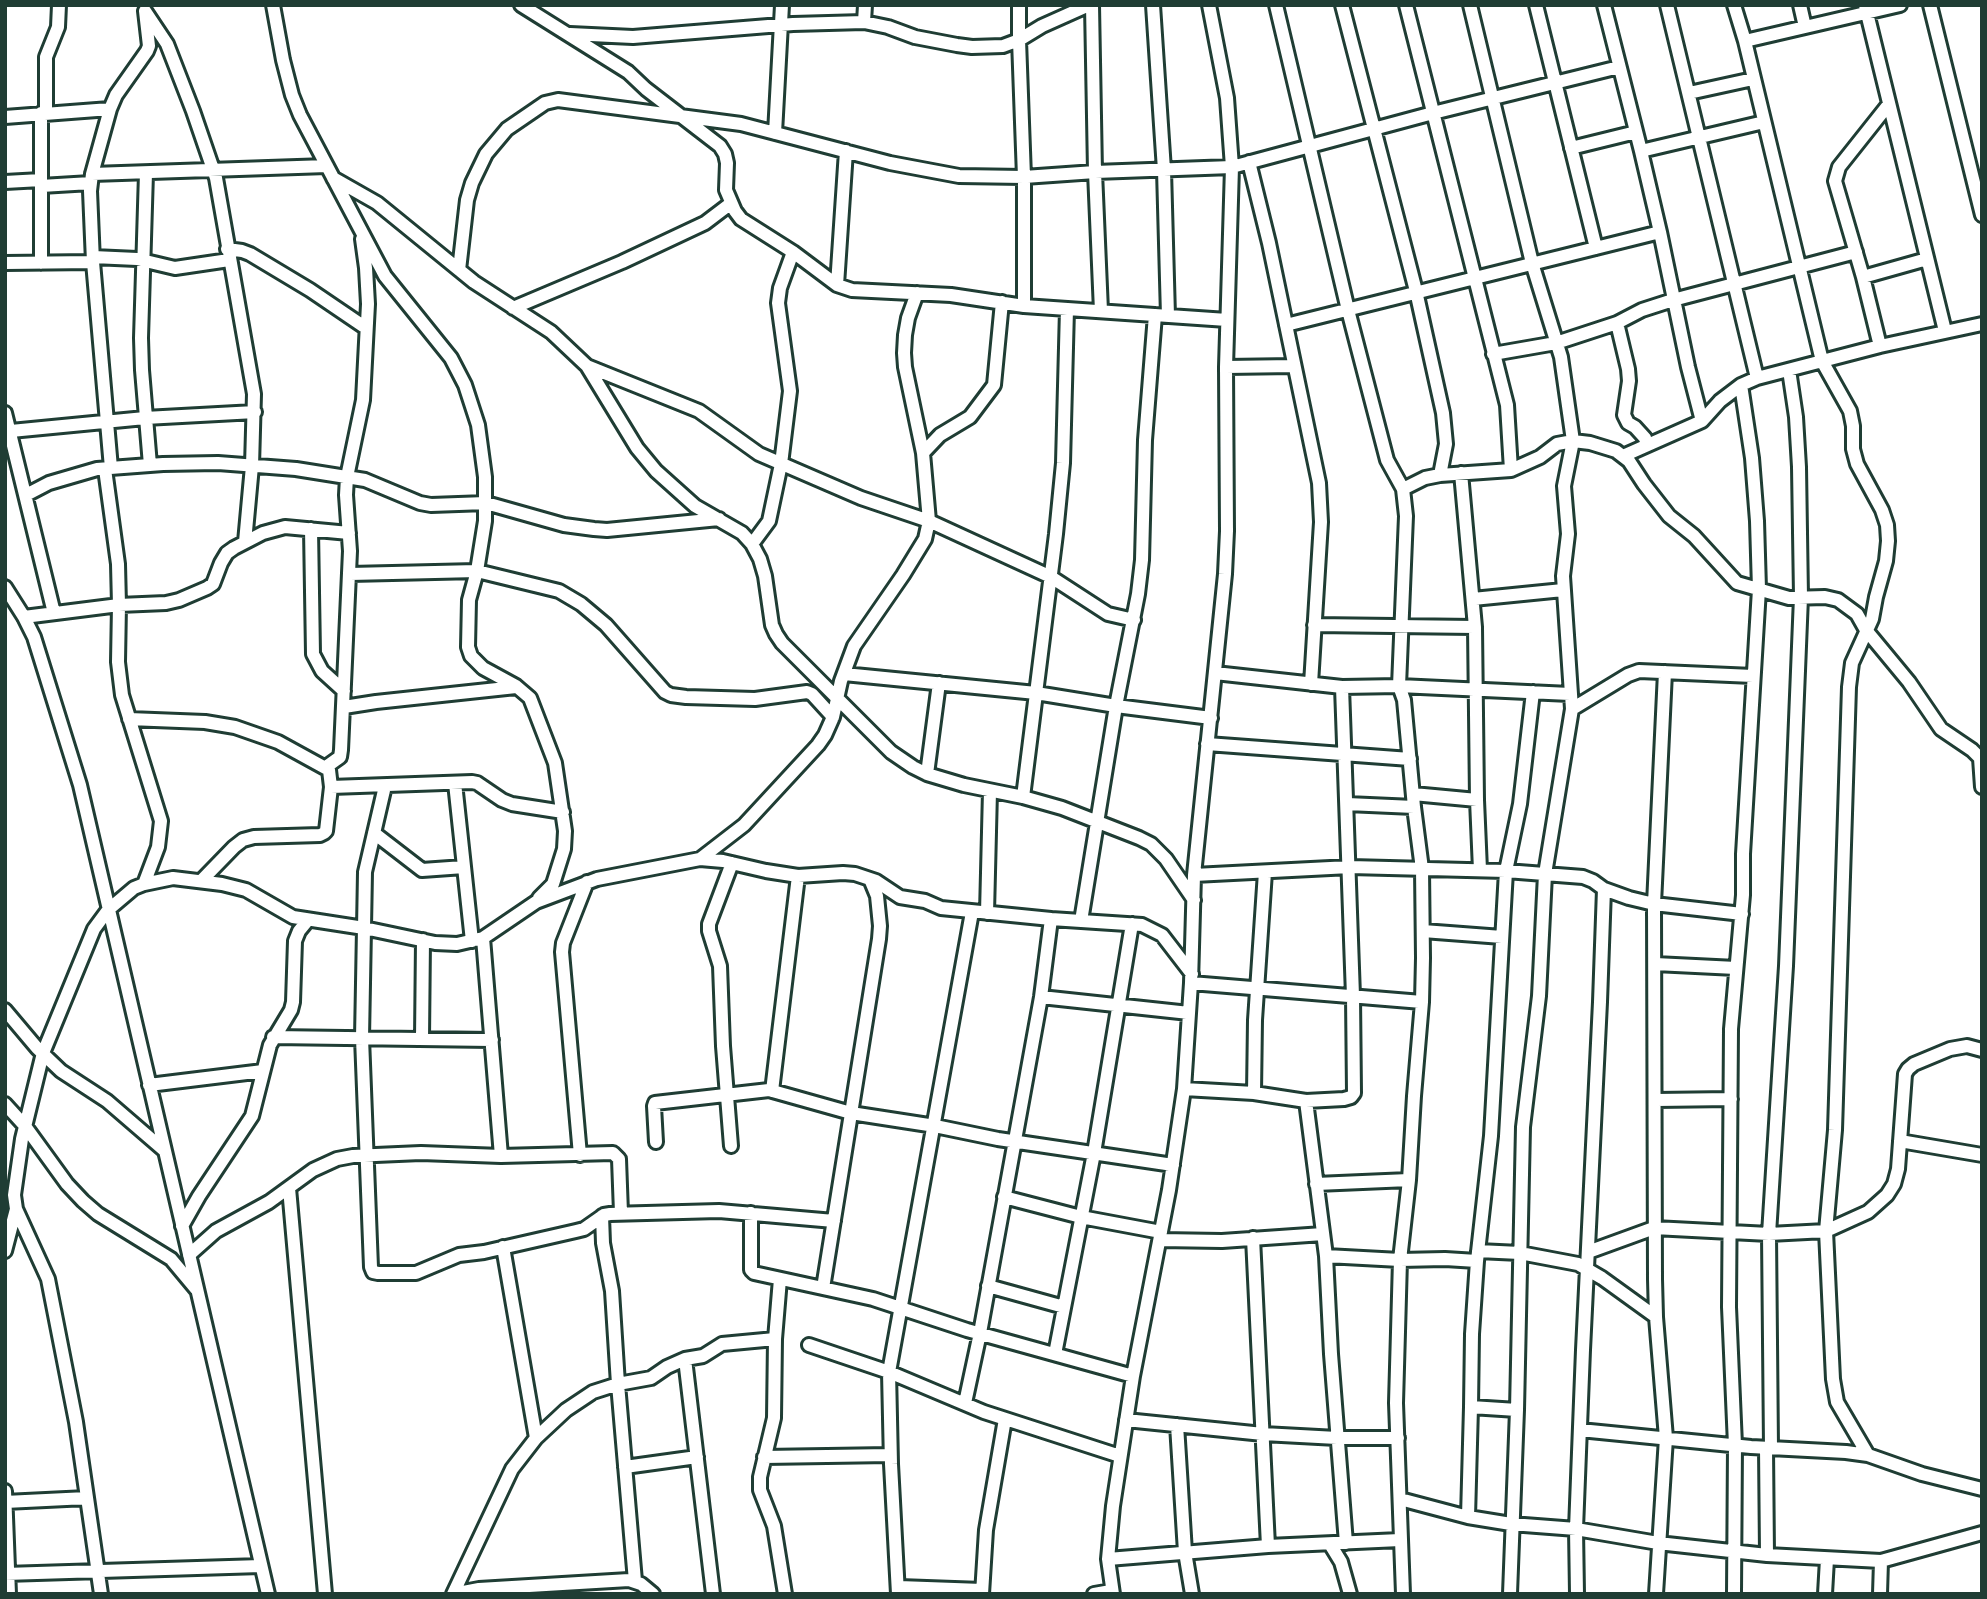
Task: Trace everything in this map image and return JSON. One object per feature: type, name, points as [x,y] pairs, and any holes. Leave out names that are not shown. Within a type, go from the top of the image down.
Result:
[{"type":"street","points":[[41,263],[46,57],[58,27],[59,5]]},
{"type":"street","points":[[272,5],[292,95],[390,283],[451,358],[465,384],[478,425],[486,503],[477,571],[468,600],[468,647],[471,656],[483,668],[530,698],[555,763],[563,812],[564,849],[557,877],[536,902]]},
{"type":"street","points":[[521,5],[628,72],[720,146],[725,154],[726,190],[730,204],[741,219],[838,285],[852,290],[961,295],[1024,306],[1227,320]]},
{"type":"street","points":[[775,133],[782,5]]},
{"type":"street","points":[[864,22],[865,5]]},
{"type":"street","points":[[1019,5],[1024,177],[1024,306]]},
{"type":"street","points":[[566,34],[633,37],[781,25],[864,22],[957,46],[1003,46],[1091,5],[1101,311]]},
{"type":"street","points":[[1081,921],[1116,706],[1134,620],[1142,560],[1144,440],[1162,315],[1164,170],[1153,5]]},
{"type":"street","points":[[1094,1594],[1112,1592],[1108,1559],[1120,1457],[1161,1236],[1184,1089],[1192,979],[1194,875],[1225,574],[1226,367],[1232,167],[1227,98],[1209,5]]},
{"type":"street","points":[[1276,5],[1348,310],[1387,460],[1402,489],[1406,516],[1399,686],[1404,701],[1422,869],[1423,932],[1422,1002],[1401,1260],[1396,1402],[1403,1594]]},
{"type":"street","points":[[1342,5],[1416,291],[1446,429],[1440,475]]},
{"type":"street","points":[[1406,5],[1507,405],[1511,470]]},
{"type":"street","points":[[1470,5],[1532,263],[1561,356],[1573,441],[1564,486],[1568,534],[1563,567],[1572,709],[1545,874],[1539,996],[1523,1127],[1510,1594]]},
{"type":"street","points":[[1535,5],[1596,248]]},
{"type":"street","points":[[1604,5],[1641,151],[1702,421]]},
{"type":"street","points":[[1667,5],[1757,378]]},
{"type":"street","points":[[1734,5],[1822,361],[1850,411],[1857,464],[1882,510],[1888,541],[1872,619],[1852,663],[1849,687],[1835,1130],[1826,1231],[1833,1380],[1837,1402],[1868,1455]]},
{"type":"street","points":[[1800,5],[1805,27]]},
{"type":"street","points":[[1745,41],[1866,9],[1900,5]]},
{"type":"street","points":[[1930,5],[1982,215]]},
{"type":"street","points":[[144,8],[149,46],[116,95],[92,179],[93,260],[120,605],[119,681],[161,821],[158,847],[144,884]]},
{"type":"street","points":[[144,8],[167,44],[213,170],[254,394],[252,466],[245,542]]},
{"type":"street","points":[[1866,9],[1945,331]]},
{"type":"street","points":[[459,270],[467,201],[472,183],[489,150],[507,129],[545,103],[558,100],[741,124],[890,163],[959,176],[1024,177],[1232,167],[1619,67]]},
{"type":"street","points":[[1689,93],[1753,79]]},
{"type":"street","points":[[1880,346],[1835,181],[1839,167],[1889,104]]},
{"type":"street","points":[[5,117],[110,109]]},
{"type":"street","points":[[1641,151],[1764,122]]},
{"type":"street","points":[[1571,148],[1636,132]]},
{"type":"street","points":[[838,285],[846,151]]},
{"type":"street","points":[[1249,162],[1319,483],[1321,502],[1311,684]]},
{"type":"street","points":[[5,182],[41,183],[146,173],[327,166]]},
{"type":"street","points":[[146,173],[141,338],[150,465]]},
{"type":"street","points":[[333,178],[377,203],[459,270],[551,332],[587,366],[644,458],[695,506],[742,533],[752,544],[765,576],[772,625],[782,643],[891,752],[927,774],[1062,808],[1139,838],[1166,859],[1194,901]]},
{"type":"street","points":[[513,308],[705,223],[730,204]]},
{"type":"street","points":[[326,767],[341,754],[344,708],[350,574],[347,477],[363,400],[368,304],[360,229]]},
{"type":"street","points":[[1286,325],[1660,232]]},
{"type":"street","points":[[5,263],[144,260],[175,268],[242,251],[310,290],[366,328]]},
{"type":"street","points":[[752,544],[769,520],[781,464],[790,391],[778,303],[780,288],[793,252]]},
{"type":"street","points":[[1493,354],[1556,343],[1617,323],[1642,310],[1673,300],[1856,252]]},
{"type":"street","points":[[1863,277],[1927,259]]},
{"type":"street","points":[[700,859],[744,825],[818,746],[833,717],[854,646],[920,548],[928,531],[923,453],[904,353],[908,318],[917,293]]},
{"type":"street","points":[[923,453],[940,435],[970,417],[994,385],[1002,302]]},
{"type":"street","points":[[1023,797],[1063,463],[1067,309]]},
{"type":"street","points":[[1617,323],[1629,381],[1624,415],[1628,423],[1645,438],[1647,445]]},
{"type":"street","points":[[1623,456],[1702,421],[1720,401],[1741,385],[1757,378],[1880,346],[1982,324]]},
{"type":"street","points":[[587,366],[699,411],[748,448],[781,464],[861,498],[929,521],[1051,577],[1108,614],[1134,620]]},
{"type":"street","points":[[1226,367],[1294,366]]},
{"type":"street","points":[[1767,1555],[1769,1234],[1786,966],[1801,597],[1800,467],[1789,370]]},
{"type":"street","points":[[1734,1594],[1735,1445],[1729,1307],[1731,1029],[1742,914],[1743,854],[1759,589],[1752,458],[1741,385]]},
{"type":"street","points":[[54,613],[7,421],[107,422],[255,412]]},
{"type":"street","points":[[1402,489],[1425,478],[1440,475],[1511,470],[1540,457],[1558,444],[1573,441],[1616,450],[1629,461],[1669,516],[1694,536],[1737,583],[1789,598],[1825,597],[1838,600],[1857,614],[1866,630],[1909,682],[1941,729],[1980,758],[1982,787]]},
{"type":"street","points":[[26,495],[49,483],[108,468],[218,463],[296,469],[365,480],[421,503],[486,503],[564,525],[594,529],[719,519]]},
{"type":"street","points":[[1461,473],[1475,626],[1480,870]]},
{"type":"street","points":[[24,617],[179,600],[207,588],[213,583],[227,554],[263,533],[285,527],[349,533]]},
{"type":"street","points":[[311,529],[313,654],[322,671],[344,691]]},
{"type":"street","points":[[350,574],[477,571],[559,591],[606,625],[665,692],[671,695],[755,699],[807,692],[833,717]]},
{"type":"street","points":[[5,587],[34,637],[80,785],[268,1594]]},
{"type":"street","points":[[1473,599],[1563,590]]},
{"type":"street","points":[[1314,625],[1475,626]]},
{"type":"street","points":[[1572,709],[1639,671],[1753,676]]},
{"type":"street","points":[[1656,1594],[1666,1437],[1656,1317],[1654,904],[1665,672]]},
{"type":"street","points":[[1215,673],[1342,687],[1399,686],[1570,694]]},
{"type":"street","points":[[844,674],[1036,693],[1211,718]]},
{"type":"street","points":[[927,774],[939,683]]},
{"type":"street","points":[[344,708],[516,687]]},
{"type":"street","points":[[1184,1089],[1254,1093],[1306,1101],[1344,1099],[1354,1093],[1350,867],[1342,687]]},
{"type":"street","points":[[1468,1517],[1472,1334],[1477,1256],[1491,1136],[1506,871],[1520,804],[1534,692]]},
{"type":"street","points":[[129,719],[205,722],[236,727],[278,742],[329,770],[331,787],[324,833],[243,840],[202,880]]},
{"type":"street","points":[[1207,744],[1410,758]]},
{"type":"street","points":[[455,783],[464,867],[492,1040],[501,1156]]},
{"type":"street","points":[[331,787],[477,783],[512,804],[563,812]]},
{"type":"street","points":[[385,786],[365,872],[362,1038],[370,1267],[373,1272],[416,1273],[458,1255],[576,1231],[602,1216],[621,1213],[719,1211],[834,1222]]},
{"type":"street","points":[[987,913],[990,791]]},
{"type":"street","points":[[1347,804],[1477,800]]},
{"type":"street","points":[[374,833],[422,870],[464,867]]},
{"type":"street","points":[[102,1594],[76,1422],[48,1279],[10,1191],[43,1053],[94,929],[124,895],[144,884],[173,878],[202,880],[246,890],[293,917],[446,944],[477,940],[536,902],[587,882],[700,859],[797,876],[848,873],[870,879],[900,897],[925,901],[942,908],[1132,924],[1152,929],[1162,935],[1192,979],[1422,1002]]},
{"type":"street","points":[[731,1146],[720,966],[709,924],[732,863]]},
{"type":"street","points":[[1194,875],[1350,867],[1506,871],[1583,877],[1604,889],[1654,904],[1742,914]]},
{"type":"street","points":[[1254,1093],[1255,1020],[1265,872]]},
{"type":"street","points":[[772,1091],[797,876]]},
{"type":"street","points":[[823,1288],[880,926],[877,896],[870,879]]},
{"type":"street","points":[[580,1155],[562,952],[587,882]]},
{"type":"street","points":[[1577,1594],[1576,1530],[1604,889]]},
{"type":"street","points":[[972,912],[889,1372],[890,1455],[899,1590],[982,1592],[986,1530],[1005,1419]]},
{"type":"street","points":[[965,1403],[1041,996],[1051,919]]},
{"type":"street","points":[[182,1226],[252,1116],[273,1037],[291,1010],[295,941],[308,920]]},
{"type":"street","points":[[1055,1354],[1094,1153],[1132,924]]},
{"type":"street","points":[[1423,932],[1502,937]]},
{"type":"street","points":[[422,1039],[423,940]]},
{"type":"street","points":[[1655,964],[1735,968]]},
{"type":"street","points":[[1041,996],[1189,1013]]},
{"type":"street","points":[[5,1010],[43,1053],[68,1076],[107,1101],[165,1151]]},
{"type":"street","points":[[273,1037],[492,1040]]},
{"type":"street","points":[[1588,1252],[1654,1228],[1769,1234],[1826,1231],[1868,1212],[1887,1195],[1894,1184],[1898,1169],[1905,1074],[1908,1069],[1950,1049],[1967,1045],[1982,1050]]},
{"type":"street","points":[[149,1085],[263,1071]]},
{"type":"street","points":[[656,1142],[655,1103],[772,1091],[851,1113],[1173,1165]]},
{"type":"street","points":[[1656,1100],[1731,1100]]},
{"type":"street","points":[[1306,1101],[1326,1256],[1346,1543]]},
{"type":"street","points":[[5,1104],[83,1201],[98,1214],[171,1259],[198,1291]]},
{"type":"street","points":[[1900,1141],[1982,1155]]},
{"type":"street","points":[[189,1255],[216,1231],[249,1214],[313,1170],[337,1159],[367,1156],[421,1153],[501,1156],[616,1155],[619,1159],[621,1213]]},
{"type":"street","points":[[1316,1184],[1409,1180]]},
{"type":"street","points":[[289,1188],[325,1594]]},
{"type":"street","points":[[1004,1197],[1161,1236],[1222,1241],[1324,1234]]},
{"type":"street","points":[[5,1251],[16,1209]]},
{"type":"street","points":[[751,1213],[751,1270],[754,1273],[873,1299],[1133,1377]]},
{"type":"street","points":[[602,1216],[604,1250],[612,1291],[635,1581]]},
{"type":"street","points":[[1253,1238],[1268,1546]]},
{"type":"street","points":[[503,1247],[536,1438]]},
{"type":"street","points":[[1326,1256],[1401,1260],[1520,1253],[1564,1261],[1588,1269],[1656,1317]]},
{"type":"street","points":[[780,1279],[775,1339],[773,1427],[764,1457],[760,1489],[774,1526],[785,1594]]},
{"type":"street","points":[[988,1286],[1064,1307]]},
{"type":"street","points":[[453,1594],[512,1469],[536,1438],[566,1410],[593,1392],[651,1378],[667,1367],[685,1359],[703,1356],[722,1344],[775,1339]]},
{"type":"street","points":[[809,1345],[889,1372],[1005,1419],[1120,1457]]},
{"type":"street","points":[[685,1359],[713,1594]]},
{"type":"street","points":[[1471,1407],[1517,1410]]},
{"type":"street","points":[[1126,1420],[1263,1434],[1398,1438]]},
{"type":"street","points":[[1177,1425],[1185,1552],[1192,1594]]},
{"type":"street","points":[[1580,1430],[1868,1455],[1922,1474],[1982,1489]]},
{"type":"street","points":[[764,1457],[890,1455]]},
{"type":"street","points":[[625,1467],[697,1457]]},
{"type":"street","points":[[9,1594],[6,1574],[6,1499],[87,1498]]},
{"type":"street","points":[[1400,1499],[1468,1517],[1511,1524],[1576,1530],[1658,1543],[1827,1559],[1881,1561],[1982,1534]]},
{"type":"street","points":[[1108,1559],[1268,1546],[1400,1541]]},
{"type":"street","points":[[1330,1544],[1341,1562],[1350,1594]]},
{"type":"street","points":[[1825,1594],[1827,1559]]},
{"type":"street","points":[[1880,1594],[1881,1561]]},
{"type":"street","points":[[6,1574],[261,1566]]},
{"type":"street","points":[[453,1594],[552,1583],[635,1581],[653,1594]]}]
